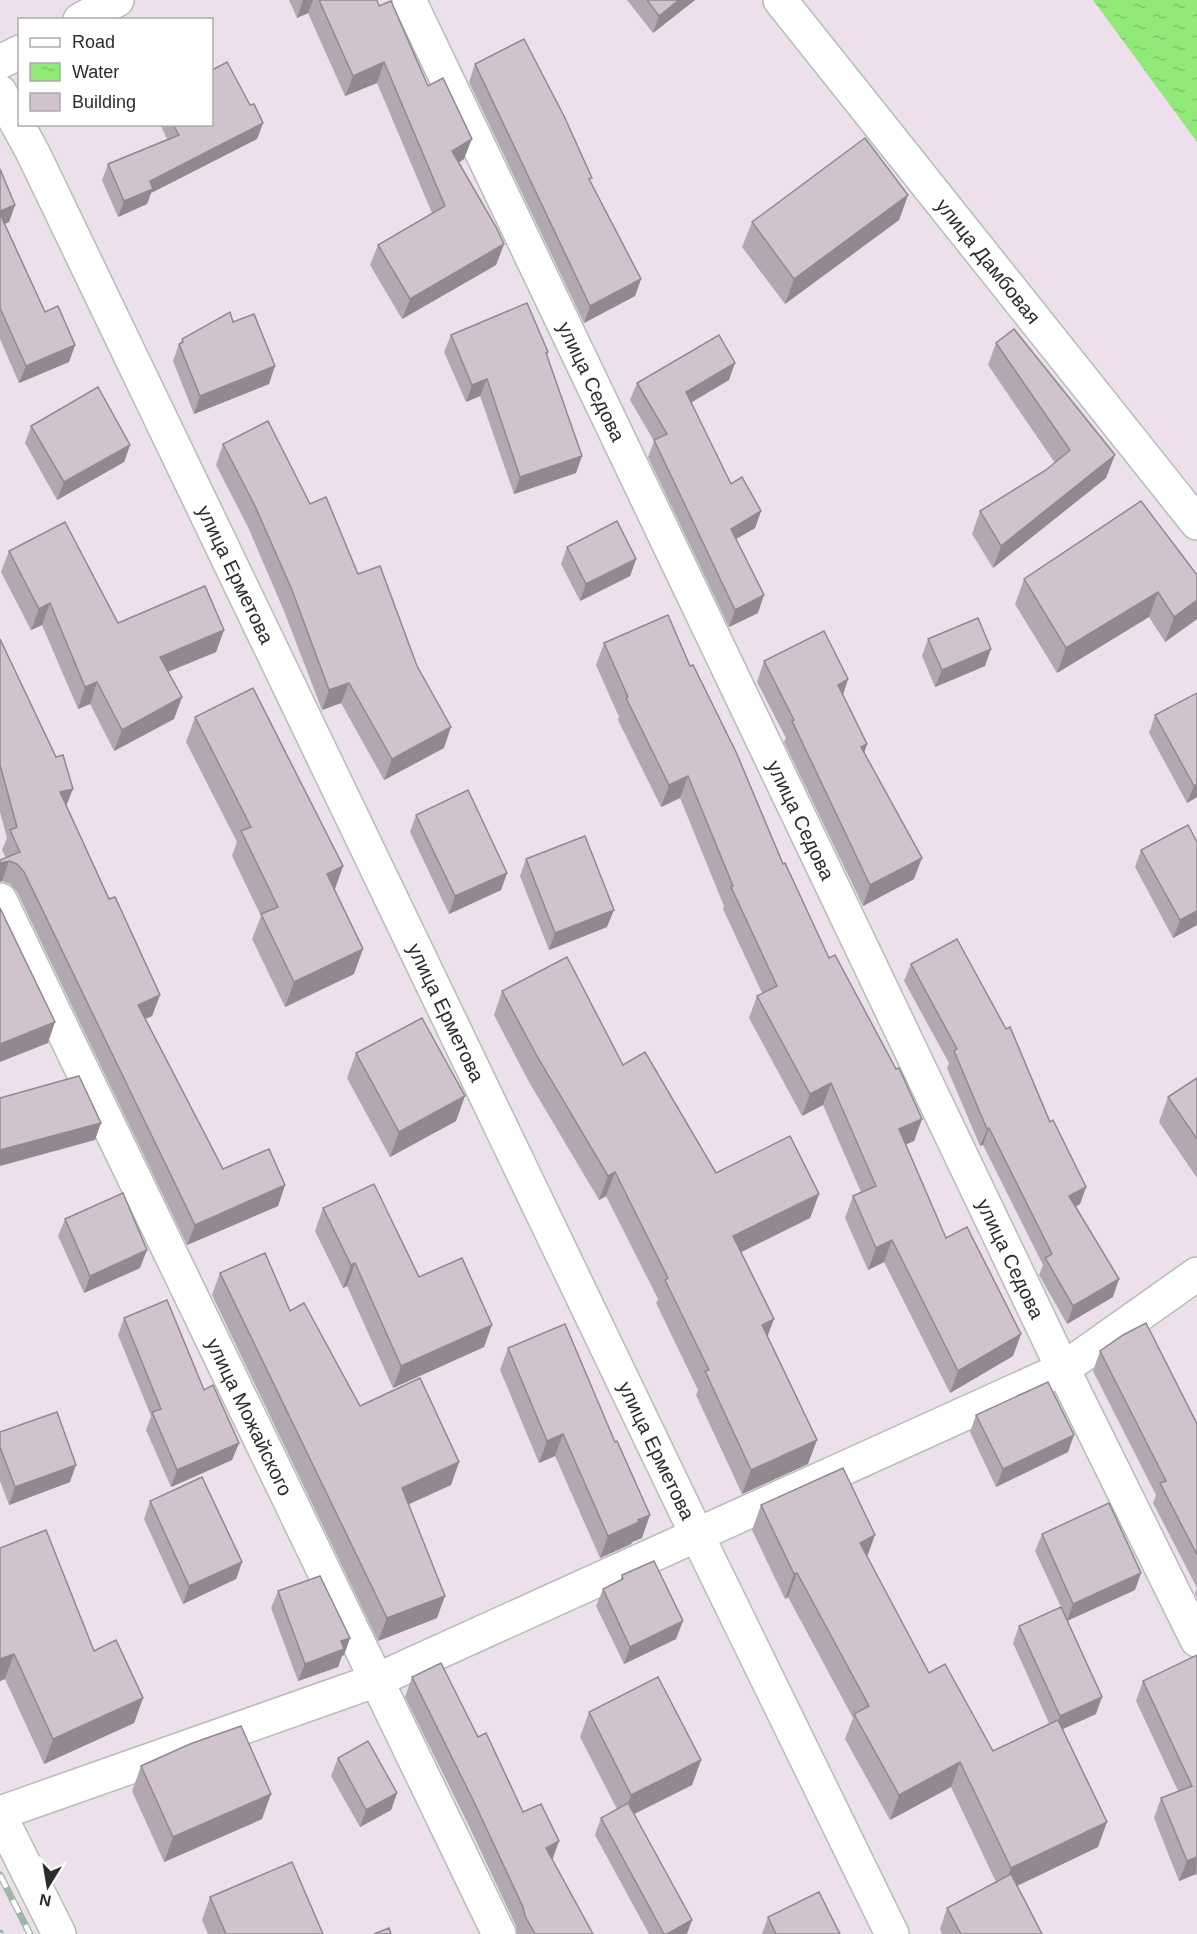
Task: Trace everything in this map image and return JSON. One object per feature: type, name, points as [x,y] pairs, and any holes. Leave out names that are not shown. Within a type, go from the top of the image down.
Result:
[{"type":"street","points":[[84,18],[117,0]]},
{"type":"street","name":"улица Седова","points":[[409,0],[1063,1369],[1197,1640]]},
{"type":"street","name":"улица Дамбовая","points":[[778,2],[1197,523]]},
{"type":"street","points":[[0,62],[18,53]]},
{"type":"street","name":"улица Ерметова","points":[[0,92],[18,125]]},
{"type":"street","name":"улица Ерметова","points":[[18,126],[697,1535],[892,1934]]},
{"type":"street","name":"улица Можайского","points":[[0,900],[499,1934]]},
{"type":"street","points":[[59,1934],[0,1814],[377,1680],[1063,1369],[1197,1274]]},
{"type":"water","points":[[1093,0],[1197,0],[1197,142]]},
{"type":"building","points":[[319,0],[377,0],[379,6],[391,1],[428,86],[443,78],[472,139],[452,151],[504,244],[410,299],[378,245],[445,206],[384,62],[353,76]]},
{"type":"building","points":[[647,0],[679,0],[659,16]]},
{"type":"building","points":[[524,39],[564,116],[592,178],[589,179],[641,279],[590,306],[475,64]]},
{"type":"building","points":[[227,62],[250,105],[254,104],[263,123],[150,181],[153,189],[124,201],[108,164],[179,135],[174,126],[213,126],[213,69]]},
{"type":"building","points":[[865,138],[908,195],[794,279],[752,222]]},
{"type":"building","points":[[0,169],[15,205],[0,211]]},
{"type":"building","points":[[0,214],[45,312],[58,306],[75,345],[26,366],[0,308]]},
{"type":"building","points":[[527,303],[548,352],[546,353],[582,456],[520,477],[487,379],[472,385],[451,335]]},
{"type":"building","points":[[230,312],[233,322],[254,314],[275,366],[200,396],[179,344],[183,342],[182,339]]},
{"type":"building","points":[[1014,329],[1115,455],[1001,546],[980,511],[1046,470],[1070,450],[996,343]]},
{"type":"building","points":[[719,335],[735,363],[686,392],[731,484],[742,477],[761,511],[731,529],[764,595],[735,610],[654,440],[667,434],[637,383]]},
{"type":"building","points":[[98,387],[130,445],[64,482],[31,426]]},
{"type":"building","points":[[268,421],[310,504],[326,497],[358,574],[380,566],[417,666],[451,727],[392,759],[349,683],[329,690],[292,590],[255,506],[223,444]]},
{"type":"building","points":[[1141,501],[1197,575],[1197,600],[1174,617],[1158,592],[1066,648],[1024,579]]},
{"type":"building","points":[[617,521],[636,559],[586,584],[567,547]]},
{"type":"building","points":[[65,522],[118,623],[205,586],[224,630],[160,657],[182,697],[122,730],[97,682],[85,687],[50,603],[39,609],[9,551]]},
{"type":"building","points":[[668,615],[690,666],[693,665],[736,752],[783,864],[785,863],[829,958],[835,955],[896,1069],[899,1068],[922,1119],[899,1129],[946,1238],[967,1227],[1021,1334],[958,1371],[892,1240],[876,1248],[853,1196],[876,1186],[831,1083],[810,1094],[757,996],[777,986],[731,887],[733,886],[688,776],[669,785],[626,698],[628,697],[604,643]]},
{"type":"building","points":[[978,618],[991,649],[942,670],[928,639]]},
{"type":"building","points":[[824,631],[848,679],[838,685],[867,744],[861,747],[922,858],[870,885],[792,721],[794,720],[764,661]]},
{"type":"building","points":[[0,639],[56,757],[63,755],[73,789],[60,792],[109,899],[115,897],[160,995],[138,1005],[223,1169],[269,1149],[285,1185],[195,1225],[24,872],[17,864],[9,861],[0,863],[0,860],[20,852],[10,830],[17,827],[0,765]]},
{"type":"building","points":[[253,688],[343,866],[327,874],[363,949],[294,982],[261,914],[278,907],[241,831],[251,827],[195,717]]},
{"type":"building","points":[[1197,693],[1197,784],[1194,786],[1155,715]]},
{"type":"building","points":[[468,790],[507,873],[455,896],[416,815]]},
{"type":"building","points":[[1188,825],[1197,842],[1197,911],[1180,920],[1141,850]]},
{"type":"building","points":[[585,836],[614,910],[555,933],[526,859]]},
{"type":"building","points":[[0,908],[55,1022],[0,1044]]},
{"type":"building","points":[[957,939],[1006,1029],[1010,1027],[1050,1122],[1053,1120],[1086,1187],[1069,1196],[1119,1279],[1073,1306],[1045,1258],[1052,1254],[989,1128],[987,1129],[954,1051],[957,1049],[911,964]]},
{"type":"building","points":[[567,957],[623,1065],[645,1052],[716,1173],[790,1136],[819,1194],[733,1236],[774,1319],[762,1325],[817,1440],[751,1470],[705,1371],[709,1370],[665,1280],[668,1278],[615,1172],[608,1176],[538,1058],[502,991]]},
{"type":"building","points":[[422,1018],[465,1096],[399,1132],[356,1053]]},
{"type":"building","points":[[79,1076],[101,1123],[0,1150],[0,1098]]},
{"type":"building","points":[[1197,1078],[1197,1139],[1168,1097]]},
{"type":"building","points":[[374,1184],[419,1277],[462,1258],[492,1325],[401,1366],[355,1263],[351,1265],[323,1208]]},
{"type":"building","points":[[123,1193],[147,1250],[90,1276],[65,1219]]},
{"type":"building","points":[[265,1253],[290,1311],[304,1303],[360,1406],[420,1378],[459,1462],[402,1488],[445,1596],[387,1618],[220,1273]]},
{"type":"building","points":[[167,1300],[204,1390],[213,1385],[239,1443],[177,1470],[152,1412],[161,1409],[124,1318]]},
{"type":"building","points":[[1146,1323],[1197,1424],[1197,1555],[1160,1483],[1166,1481],[1100,1351]]},
{"type":"building","points":[[565,1324],[615,1442],[617,1441],[650,1515],[608,1536],[563,1434],[547,1441],[508,1348]]},
{"type":"building","points":[[1048,1382],[1074,1435],[1003,1469],[976,1415]]},
{"type":"building","points":[[57,1412],[76,1465],[15,1487],[0,1447],[0,1432]]},
{"type":"building","points":[[843,1468],[875,1535],[860,1543],[929,1673],[945,1664],[993,1751],[1058,1720],[1107,1822],[1011,1868],[960,1762],[899,1795],[854,1714],[869,1706],[797,1573],[794,1574],[761,1505]]},
{"type":"building","points":[[202,1477],[242,1562],[189,1586],[150,1501]]},
{"type":"building","points":[[1109,1503],[1141,1573],[1073,1604],[1042,1534]]},
{"type":"building","points":[[46,1530],[94,1651],[116,1640],[143,1698],[53,1739],[14,1654],[0,1659],[0,1548]]},
{"type":"building","points":[[654,1561],[683,1621],[630,1647],[603,1589],[623,1579],[622,1575]]},
{"type":"building","points":[[320,1576],[350,1638],[341,1641],[344,1649],[305,1664],[278,1591]]},
{"type":"building","points":[[1061,1607],[1102,1697],[1060,1716],[1019,1626]]},
{"type":"building","points":[[1197,1655],[1197,1857],[1187,1861],[1161,1798],[1192,1786],[1143,1681]]},
{"type":"building","points":[[441,1663],[478,1737],[486,1733],[523,1812],[541,1804],[559,1841],[546,1848],[593,1934],[535,1934],[474,1802],[412,1677]]},
{"type":"building","points":[[658,1677],[701,1760],[631,1795],[589,1712]]},
{"type":"building","points":[[241,1726],[271,1794],[173,1837],[141,1766],[190,1744]]},
{"type":"building","points":[[368,1741],[397,1793],[366,1810],[338,1758]]},
{"type":"building","points":[[628,1803],[692,1920],[667,1934],[664,1934],[601,1818]]},
{"type":"building","points":[[292,1862],[323,1934],[226,1934],[210,1897]]},
{"type":"building","points":[[1011,1874],[1042,1934],[961,1934],[947,1908]]},
{"type":"building","points":[[819,1892],[840,1934],[776,1934],[768,1917]]},
{"type":"building","points":[[389,1928],[391,1934],[374,1934]]},
{"type":"railway","points":[[0,1875],[30,1934]]}]
